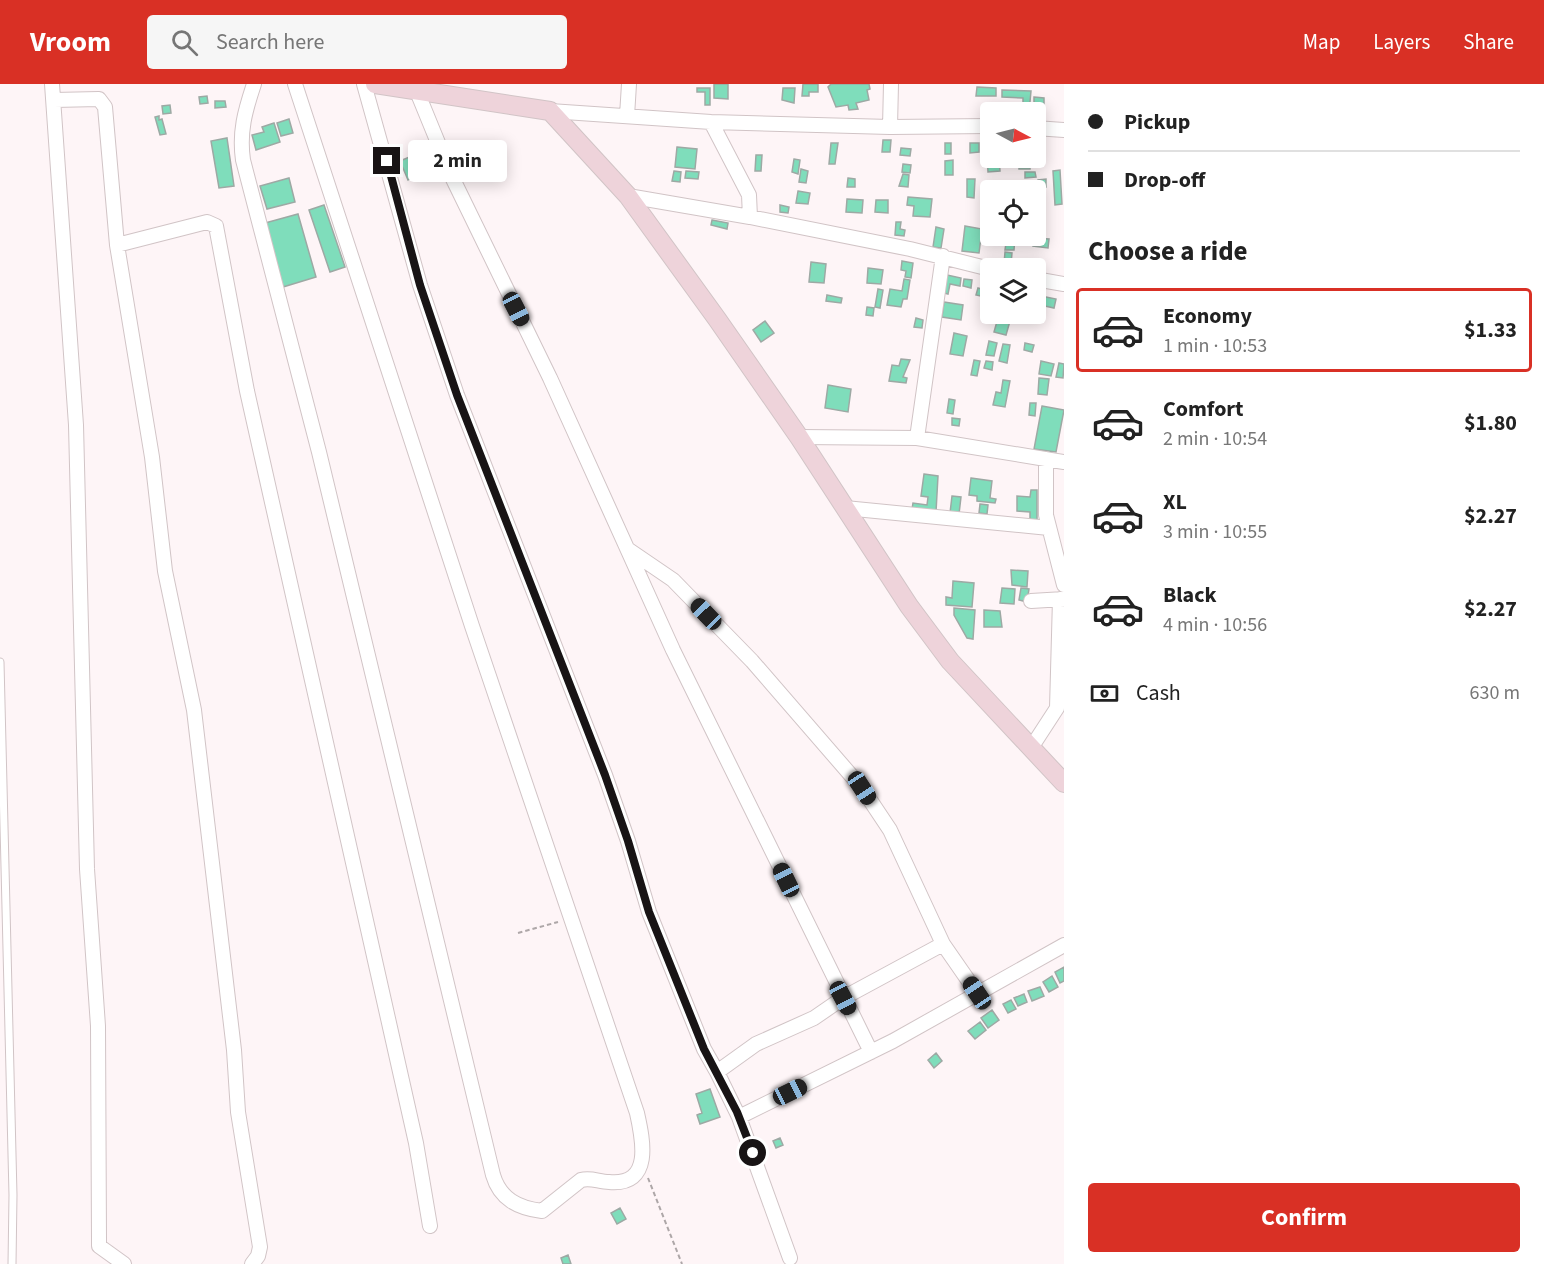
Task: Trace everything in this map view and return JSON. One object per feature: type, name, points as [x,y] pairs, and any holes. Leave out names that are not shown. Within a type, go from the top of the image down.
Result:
[{"type":"street","points":[[52,84],[76,425],[87,869],[98,1026],[99,1246],[124,1264]]},
{"type":"street","points":[[254,84],[241,129],[243,160],[319,452],[495,1184],[512,1203],[527,1209],[542,1211],[581,1180],[587,1178],[610,1182],[627,1180],[638,1171],[643,1161],[637,1113],[295,84]]},
{"type":"street","points":[[364,84],[420,285],[457,395],[605,775],[649,912],[704,1049],[739,1117],[790,1258]]},
{"type":"street","points":[[375,84],[550,111],[711,122],[890,127],[980,126]]},
{"type":"street","points":[[627,116],[629,84]]},
{"type":"street","points":[[890,127],[891,84]]},
{"type":"street","points":[[416,89],[452,177],[550,378],[673,650],[843,998],[872,1052]]},
{"type":"street","points":[[54,100],[99,99],[103,102],[117,245],[152,457],[165,571],[194,710],[234,1050],[238,1112],[260,1247],[258,1256],[252,1264]]},
{"type":"street","points":[[550,111],[628,196],[799,437],[909,606],[950,661],[1064,783]]},
{"type":"street","points":[[711,122],[749,195],[750,217]]},
{"type":"street","points":[[1046,129],[1064,130]]},
{"type":"street","points":[[628,196],[750,217],[943,256],[980,266]]},
{"type":"street","points":[[117,245],[207,222],[213,222],[216,226],[247,391],[416,1143],[430,1226]]},
{"type":"street","points":[[917,438],[943,256]]},
{"type":"street","points":[[1046,281],[1064,284]]},
{"type":"street","points":[[799,437],[917,438],[1064,462]]},
{"type":"street","points":[[1046,459],[1044,501],[1064,585]]},
{"type":"street","points":[[845,508],[1049,528]]},
{"type":"street","points":[[629,550],[673,580],[765,675],[862,788],[890,830],[943,944],[977,993]]},
{"type":"street","points":[[1031,601],[1062,599],[1057,708],[1031,748]]},
{"type":"street","points":[[717,1072],[756,1044],[814,1018],[843,998],[943,944]]},
{"type":"street","points":[[739,1117],[872,1052],[1064,945]]},
{"type":"lane","points":[[0,662],[13,1195],[12,1264]]},
{"type":"path","points":[[518,933],[571,919]]},
{"type":"path","points":[[643,1161],[682,1264]]},
{"type":"building","points":[[714,84],[728,84],[728,99],[714,98]]},
{"type":"building","points":[[803,84],[818,84],[818,92],[809,92],[809,96],[802,96]]},
{"type":"building","points":[[831,84],[869,84],[870,89],[867,90],[869,100],[856,103],[858,109],[849,110],[848,105],[836,107],[828,87]]},
{"type":"building","points":[[977,87],[996,88],[996,96],[976,96]]},
{"type":"building","points":[[697,88],[710,88],[710,105],[705,105],[705,92],[697,92]]},
{"type":"building","points":[[783,88],[795,88],[794,103],[782,100]]},
{"type":"building","points":[[1002,90],[1031,91],[1030,102],[1023,102],[1023,98],[1002,97]]},
{"type":"building","points":[[207,96],[208,103],[200,104],[199,97]]},
{"type":"building","points":[[1034,97],[1044,98],[1044,102],[1034,102]]},
{"type":"building","points":[[215,101],[225,101],[226,107],[215,108]]},
{"type":"building","points":[[170,105],[171,113],[163,114],[162,106]]},
{"type":"building","points":[[159,116],[166,134],[160,135],[155,117]]},
{"type":"building","points":[[289,119],[293,133],[281,136],[277,123]]},
{"type":"building","points":[[274,123],[280,142],[256,150],[252,135],[264,132],[262,127]]},
{"type":"building","points":[[227,138],[234,186],[219,188],[211,141]]},
{"type":"building","points":[[883,140],[891,140],[890,152],[882,152]]},
{"type":"building","points":[[831,143],[838,143],[835,164],[829,164]]},
{"type":"building","points":[[945,143],[951,143],[951,154],[945,154]]},
{"type":"building","points":[[970,143],[979,143],[979,152],[970,153]]},
{"type":"building","points":[[677,147],[697,149],[695,169],[675,167]]},
{"type":"building","points":[[434,148],[443,159],[439,165],[432,167],[426,164],[424,157],[427,150]]},
{"type":"building","points":[[901,148],[911,149],[910,156],[900,155]]},
{"type":"building","points":[[756,155],[762,155],[761,171],[755,171]]},
{"type":"building","points":[[412,156],[417,175],[408,180],[400,161]]},
{"type":"building","points":[[794,159],[800,160],[798,174],[792,172]]},
{"type":"building","points":[[953,160],[953,175],[945,175],[945,161]]},
{"type":"building","points":[[903,164],[911,165],[910,173],[902,172]]},
{"type":"building","points":[[988,168],[1000,168],[1000,171],[988,172]]},
{"type":"building","points":[[801,169],[808,171],[806,183],[799,182]]},
{"type":"building","points":[[1060,170],[1062,204],[1055,205],[1053,171]]},
{"type":"building","points":[[674,171],[681,172],[680,182],[672,181]]},
{"type":"building","points":[[686,171],[699,172],[698,179],[685,178]]},
{"type":"building","points":[[1025,172],[1035,172],[1036,177],[1025,178]]},
{"type":"building","points":[[903,174],[909,175],[908,187],[899,186]]},
{"type":"building","points":[[289,178],[295,202],[267,209],[260,186]]},
{"type":"building","points":[[848,178],[855,179],[855,187],[847,187]]},
{"type":"building","points":[[967,179],[975,179],[974,198],[967,197]]},
{"type":"building","points":[[798,191],[810,193],[808,204],[796,203]]},
{"type":"building","points":[[908,197],[932,199],[930,217],[913,216],[914,206],[907,205]]},
{"type":"building","points":[[847,199],[863,200],[862,213],[846,212]]},
{"type":"building","points":[[876,200],[888,200],[888,213],[875,212]]},
{"type":"building","points":[[324,205],[345,267],[330,272],[309,210]]},
{"type":"building","points":[[780,205],[789,207],[788,213],[780,212]]},
{"type":"building","points":[[298,214],[316,277],[283,287],[265,223]]},
{"type":"building","points":[[712,220],[728,223],[727,229],[711,225]]},
{"type":"building","points":[[896,222],[901,222],[900,229],[905,230],[904,236],[895,235]]},
{"type":"building","points":[[965,226],[980,229],[979,253],[962,251]]},
{"type":"building","points":[[936,227],[944,229],[941,248],[933,247]]},
{"type":"building","points":[[1046,239],[1049,239],[1048,248],[1033,246],[1046,246]]},
{"type":"building","points":[[1006,246],[1014,246],[1014,250],[1005,250]]},
{"type":"building","points":[[1005,252],[1012,253],[1012,258],[1004,258]]},
{"type":"building","points":[[902,261],[913,263],[911,278],[905,277],[906,271],[901,270]]},
{"type":"building","points":[[811,262],[826,264],[824,283],[809,282]]},
{"type":"building","points":[[868,268],[883,270],[881,284],[867,283]]},
{"type":"building","points":[[947,275],[961,278],[960,286],[950,284],[948,294],[944,293]]},
{"type":"building","points":[[904,279],[910,280],[907,299],[903,299],[901,307],[887,305],[890,289],[902,291]]},
{"type":"building","points":[[964,279],[972,280],[971,288],[963,286]]},
{"type":"building","points":[[878,289],[883,290],[880,308],[875,307]]},
{"type":"building","points":[[827,295],[842,298],[841,303],[826,301]]},
{"type":"building","points":[[1046,297],[1056,299],[1054,308],[1046,306]]},
{"type":"building","points":[[944,302],[963,305],[961,320],[942,317]]},
{"type":"building","points":[[867,307],[874,308],[873,316],[866,315]]},
{"type":"building","points":[[916,318],[923,320],[922,328],[914,327]]},
{"type":"building","points":[[765,321],[774,333],[761,342],[753,330]]},
{"type":"building","points":[[996,324],[1009,324],[1006,335],[994,332]]},
{"type":"building","points":[[954,333],[967,336],[963,356],[950,354]]},
{"type":"building","points":[[989,341],[997,343],[994,356],[986,355]]},
{"type":"building","points":[[1025,343],[1034,345],[1032,352],[1024,350]]},
{"type":"building","points":[[1003,344],[1010,345],[1007,363],[999,361]]},
{"type":"building","points":[[901,359],[910,360],[903,377],[907,378],[906,383],[889,381],[892,365],[899,366]]},
{"type":"building","points":[[974,360],[980,361],[977,376],[971,375]]},
{"type":"building","points":[[986,361],[993,362],[992,370],[984,368]]},
{"type":"building","points":[[1041,361],[1054,364],[1051,376],[1039,374]]},
{"type":"building","points":[[1059,363],[1064,364],[1063,378],[1056,377]]},
{"type":"building","points":[[1039,378],[1049,379],[1047,395],[1038,394]]},
{"type":"building","points":[[1003,380],[1010,381],[1005,407],[993,405],[996,392],[1001,393]]},
{"type":"building","points":[[828,385],[851,389],[848,412],[825,408]]},
{"type":"building","points":[[949,399],[955,400],[953,414],[947,413]]},
{"type":"building","points":[[1030,403],[1036,403],[1035,416],[1029,415]]},
{"type":"building","points":[[1042,406],[1064,410],[1056,452],[1034,449]]},
{"type":"building","points":[[952,418],[960,419],[959,426],[952,425]]},
{"type":"building","points":[[924,474],[938,476],[936,512],[912,509],[913,503],[927,505],[928,497],[921,496]]},
{"type":"building","points":[[971,478],[992,481],[990,498],[996,499],[995,503],[977,501],[977,496],[969,495]]},
{"type":"building","points":[[1031,490],[1037,490],[1037,523],[1030,523],[1030,512],[1017,511],[1017,496],[1030,497]]},
{"type":"building","points":[[952,496],[961,497],[959,514],[950,513]]},
{"type":"building","points":[[980,504],[988,505],[987,514],[979,513]]},
{"type":"building","points":[[1011,570],[1028,571],[1027,587],[1012,585]]},
{"type":"building","points":[[953,581],[974,583],[972,607],[946,605],[946,597],[952,598]]},
{"type":"building","points":[[1002,588],[1015,589],[1014,604],[1000,603]]},
{"type":"building","points":[[1021,588],[1029,589],[1027,602],[1019,600]]},
{"type":"building","points":[[954,608],[975,610],[973,639],[967,638],[954,615]]},
{"type":"building","points":[[984,610],[1000,611],[1002,627],[984,627]]},
{"type":"building","points":[[1064,967],[1064,981],[1060,983],[1055,972]]},
{"type":"building","points":[[1052,976],[1058,987],[1049,992],[1043,982]]},
{"type":"building","points":[[1040,987],[1044,996],[1032,1001],[1028,991]]},
{"type":"building","points":[[1024,994],[1027,1002],[1018,1006],[1014,998]]},
{"type":"building","points":[[1011,1000],[1016,1009],[1008,1013],[1003,1004]]},
{"type":"building","points":[[992,1010],[999,1020],[988,1028],[981,1018]]},
{"type":"building","points":[[980,1022],[986,1030],[975,1039],[968,1031]]},
{"type":"building","points":[[936,1053],[942,1061],[934,1068],[928,1060]]},
{"type":"building","points":[[710,1089],[720,1117],[700,1124],[697,1115],[702,1113],[696,1094]]},
{"type":"building","points":[[780,1138],[783,1145],[776,1148],[773,1141]]},
{"type":"building","points":[[620,1208],[626,1219],[617,1224],[611,1213]]},
{"type":"building","points":[[568,1255],[571,1264],[563,1264],[561,1258]]},
{"type":"route","points":[[387,161],[420,285],[457,395],[605,775],[649,912],[704,1049],[737,1112],[753,1153]]}]
